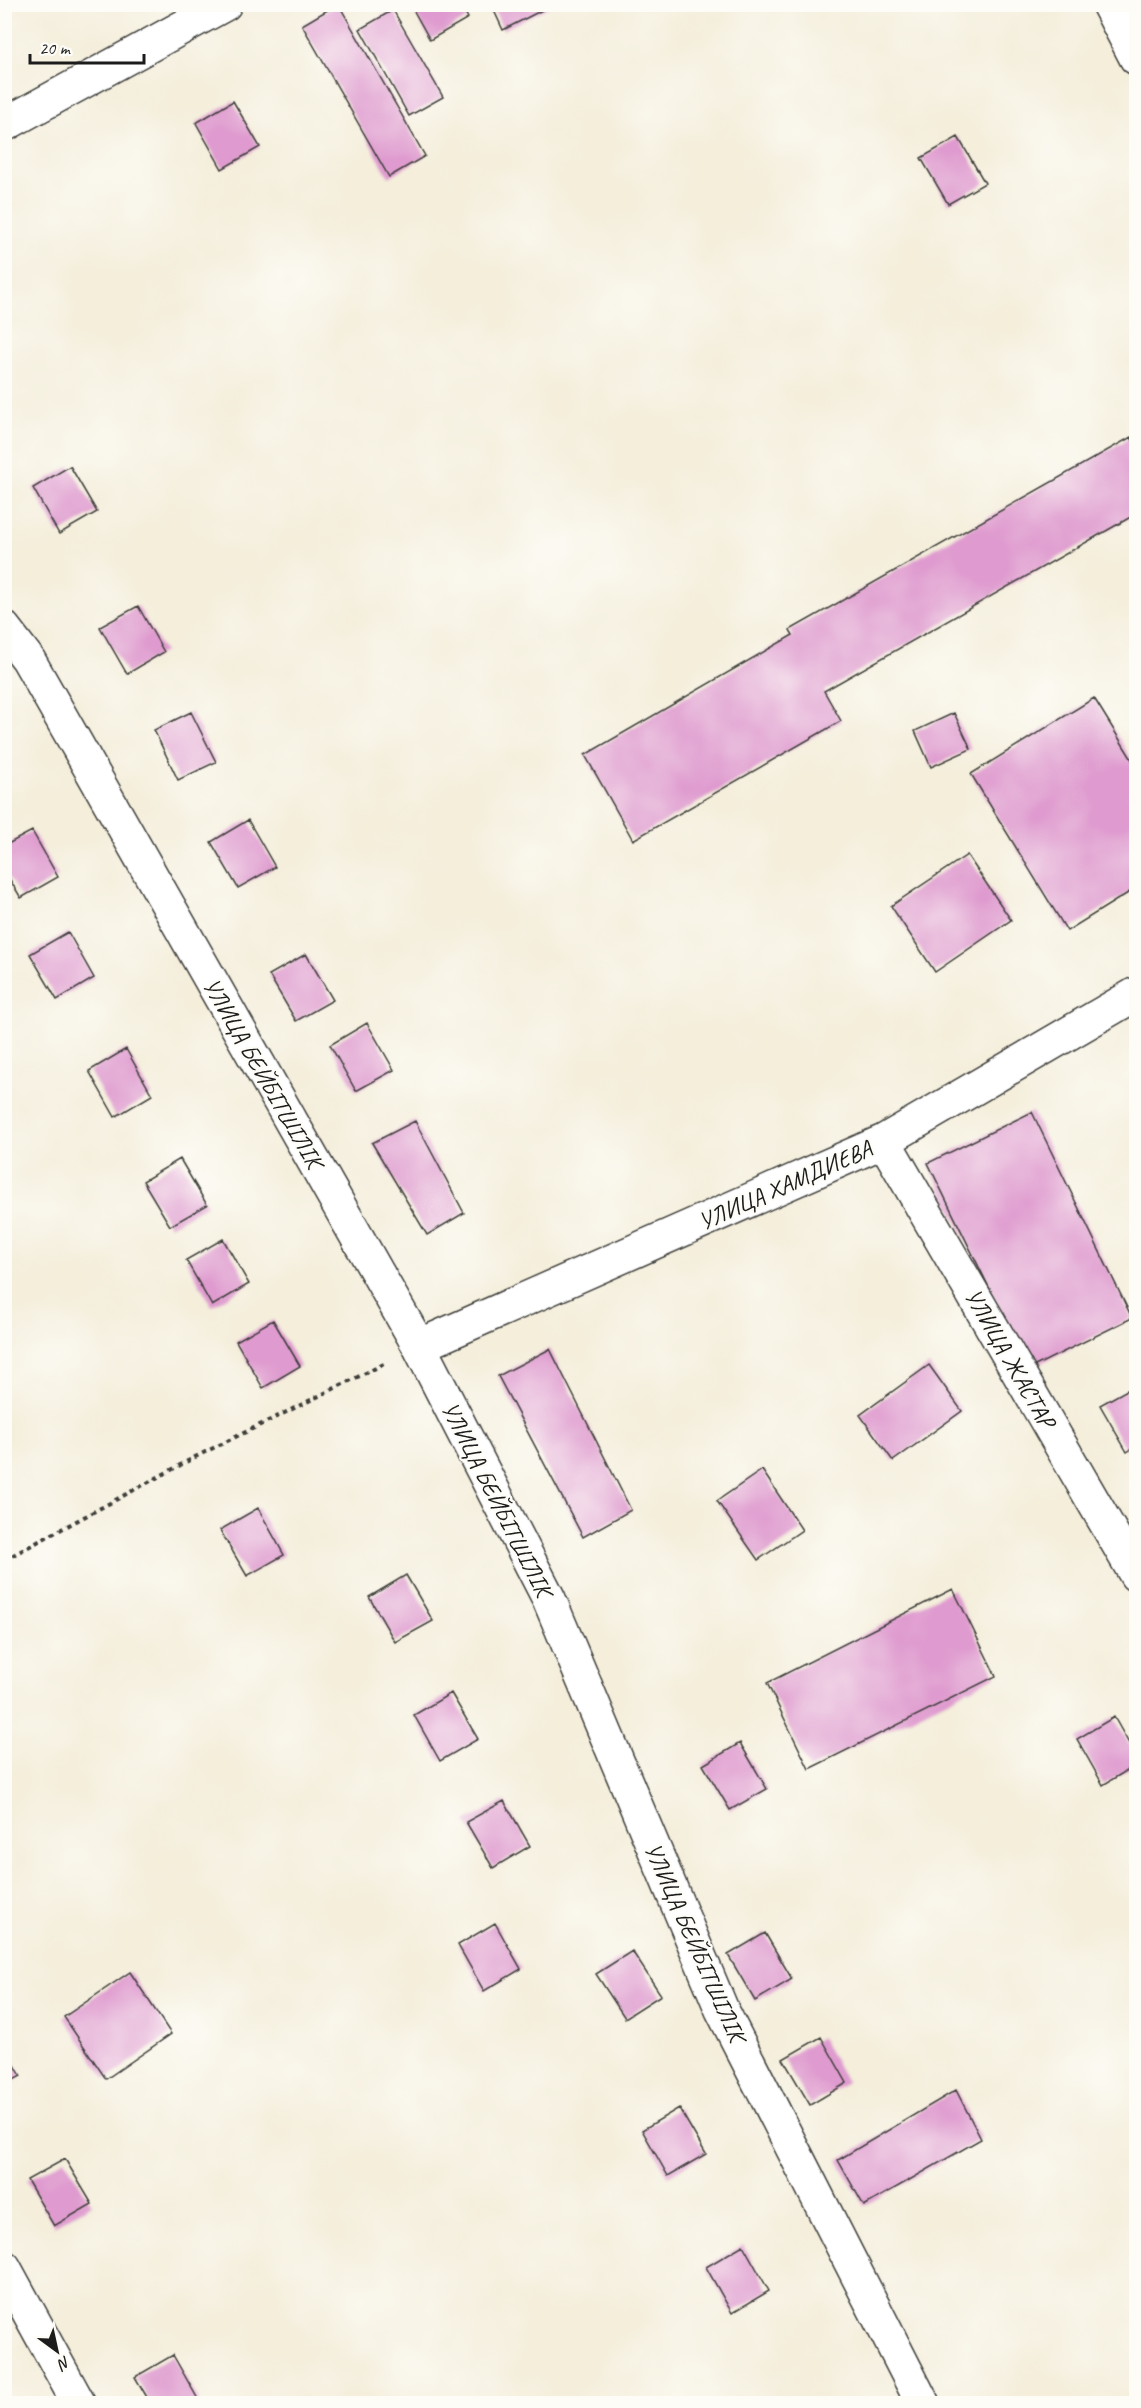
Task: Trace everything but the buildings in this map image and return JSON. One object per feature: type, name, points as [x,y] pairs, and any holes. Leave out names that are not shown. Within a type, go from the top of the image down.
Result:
[{"type":"street","points":[[4,124],[225,4]]},
{"type":"street","points":[[1108,4],[1137,58]]},
{"type":"street","name":"УЛИЦА БЕЙБІТШІЛІК","points":[[4,628],[34,670],[419,1346],[549,1599],[722,2010],[923,2403]]},
{"type":"street","name":"УЛИЦА ХАМДИЕВА","points":[[419,1346],[884,1141],[1137,994]]},
{"type":"street","name":"УЛИЦА ЖАСТАР","points":[[884,1141],[1137,1575]]},
{"type":"street","points":[[4,2267],[79,2403]]},
{"type":"path","points":[[4,1560],[199,1455],[419,1346]]}]
